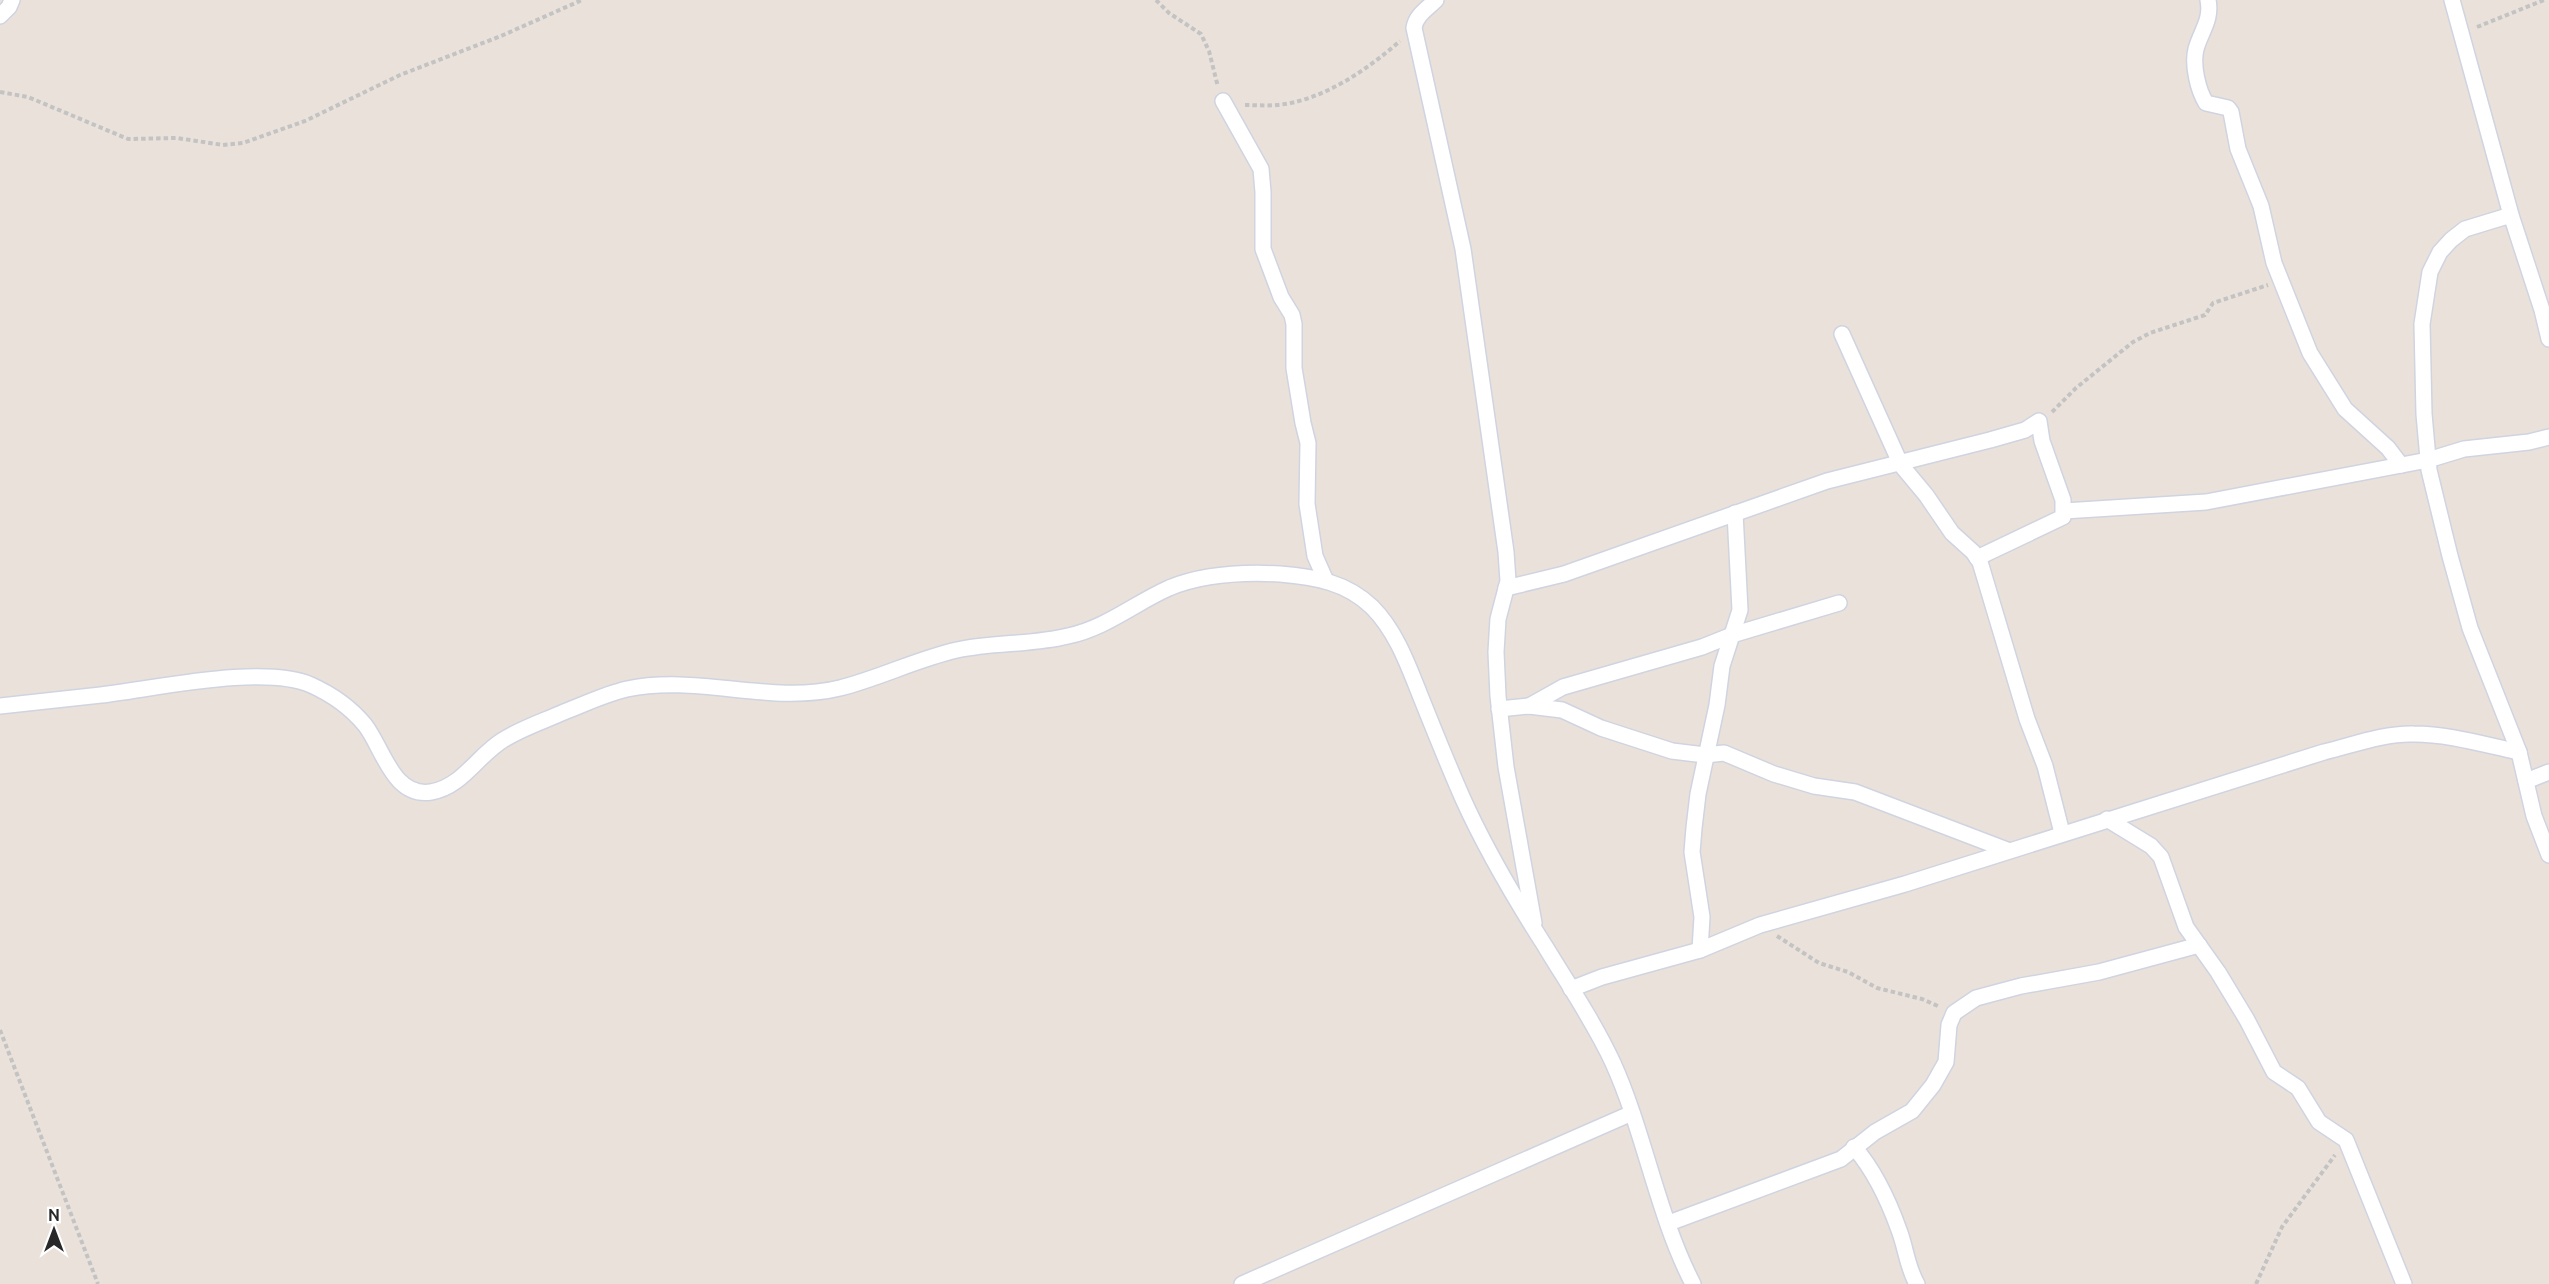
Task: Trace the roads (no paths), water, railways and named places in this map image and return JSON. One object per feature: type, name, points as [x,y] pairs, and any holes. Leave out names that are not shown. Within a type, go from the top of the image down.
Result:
[{"type":"street","points":[[0,16],[12,0]]},
{"type":"street","points":[[1436,0],[1420,14],[1415,21],[1414,28],[1463,249],[1506,552],[1508,581],[1498,619],[1496,652],[1499,709],[1511,796],[1535,932]]},
{"type":"street","points":[[2208,0],[2209,20],[2195,51],[2198,84],[2206,104],[2228,108],[2231,112],[2238,149],[2260,206],[2280,282],[2310,353],[2327,384],[2345,409],[2388,448],[2401,465]]},
{"type":"street","points":[[2452,0],[2511,215],[2542,310],[2549,339]]},
{"type":"street","points":[[1223,101],[1261,170],[1263,249],[1294,324],[1294,368],[1308,443],[1307,504],[1315,556],[1326,581]]},
{"type":"street","points":[[2511,215],[2465,229],[2440,252],[2430,272],[2422,324],[2424,414],[2428,460],[2450,556],[2470,628],[2519,752],[2534,816],[2549,855]]},
{"type":"street","points":[[1842,334],[1900,465],[1926,495],[1952,533],[1977,558],[1986,579],[2027,719],[2038,742],[2062,833]]},
{"type":"street","points":[[1506,588],[1564,574],[1827,481],[1900,465],[2025,430],[2039,421],[2043,441],[2063,500],[2063,517],[1977,558]]},
{"type":"street","points":[[2064,511],[2206,502],[2428,460],[2464,449],[2529,442],[2549,437]]},
{"type":"street","points":[[1701,950],[1702,917],[1692,852],[1698,794],[1717,705],[1722,666],[1740,610],[1735,513]]},
{"type":"street","points":[[0,706],[232,678],[275,676],[306,682],[331,695],[355,714],[368,728],[391,771],[402,783],[417,792],[434,791],[452,785],[497,743],[521,730],[599,697],[628,689],[650,686],[689,687],[801,694],[837,689],[958,650],[1068,636],[1099,627],[1165,590],[1189,581],[1240,574],[1279,574],[1342,584],[1374,608],[1396,638],[1465,802],[1499,871],[1571,989],[1612,1062],[1693,1284]]},
{"type":"street","points":[[1529,706],[1563,687],[1702,647],[1732,635],[1839,603]]},
{"type":"street","points":[[1499,709],[1529,706],[1562,710],[1601,728],[1672,751],[1705,755],[1724,753],[1774,774],[1814,786],[1855,792],[2007,850]]},
{"type":"street","points":[[1571,989],[1602,977],[1701,950],[1760,925],[1894,887],[2324,752],[2389,736],[2428,734],[2519,752]]},
{"type":"street","points":[[2526,781],[2549,772]]},
{"type":"street","points":[[2107,819],[2151,846],[2161,857],[2186,927],[2247,1020],[2274,1072],[2298,1088],[2319,1122],[2346,1140],[2404,1284]]},
{"type":"street","points":[[1669,1223],[1840,1159],[1854,1147],[1912,1111],[1933,1085],[1946,1062],[1949,1025],[1954,1013],[1971,1001],[1991,992],[2099,972],[2199,945]]},
{"type":"street","points":[[1242,1284],[1632,1113]]},
{"type":"street","points":[[1854,1147],[1873,1175],[1889,1207],[1900,1232],[1911,1274],[1917,1284]]}]
